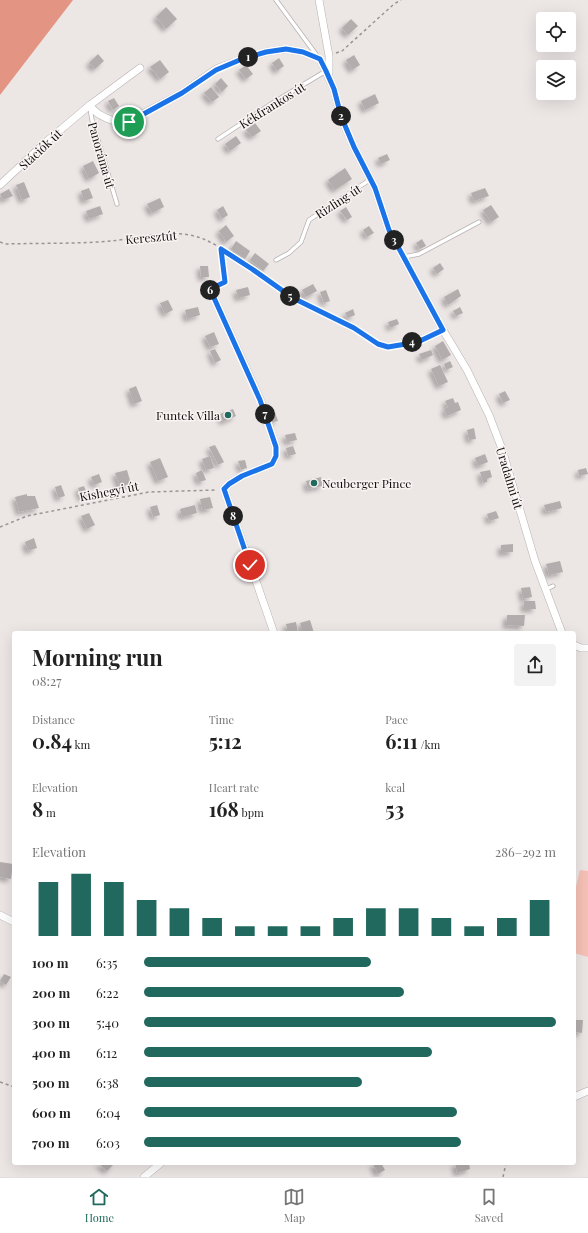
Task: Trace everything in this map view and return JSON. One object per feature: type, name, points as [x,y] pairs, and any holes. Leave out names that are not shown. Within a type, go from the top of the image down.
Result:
[{"type":"street","points":[[319,0],[329,56],[328,74]]},
{"type":"street","points":[[140,68],[90,105],[94,112],[121,122],[127,122],[182,93],[216,70],[242,59],[266,52],[286,49],[303,52],[320,59],[334,89],[341,116],[354,147],[371,179],[389,230],[443,330]]},
{"type":"street","name":"Stációk út","points":[[0,185],[46,142],[90,105]]},
{"type":"street","points":[[210,289],[260,400],[276,447],[276,456],[272,464],[242,476],[224,489],[273,631]]},
{"type":"street","name":"Uradalmi út","points":[[443,330],[467,370],[489,415],[502,449],[533,554],[561,631]]},
{"type":"street","points":[[576,646],[581,648],[588,648]]},
{"type":"street","points":[[0,915],[12,921]]},
{"type":"street","points":[[576,1096],[588,1091]]},
{"type":"street","points":[[146,1176],[159,1165]]},
{"type":"lane","points":[[276,0],[320,59]]},
{"type":"lane","name":"Kékfrankos út","points":[[218,139],[272,104],[328,74]]},
{"type":"lane","name":"Panoráma út","points":[[90,105],[92,120],[117,204]]},
{"type":"lane","name":"Rizling út","points":[[276,260],[289,253],[301,242],[309,220],[371,179]]},
{"type":"lane","points":[[403,257],[419,254],[479,222]]},
{"type":"lane","points":[[546,589],[554,586]]},
{"type":"path","points":[[329,56],[342,51],[394,4],[401,0]]},
{"type":"path","name":"Keresztút","points":[[0,242],[5,244],[110,241],[161,234],[182,234],[200,238],[221,249],[293,298],[354,328],[378,344],[388,347],[406,344],[422,340],[443,330]]},
{"type":"path","points":[[210,289],[225,282],[221,249]]},
{"type":"path","name":"Kishegyi út","points":[[0,527],[27,516],[149,492],[224,489]]},
{"type":"path","points":[[0,1082],[12,1086]]},
{"type":"path","points":[[503,1177],[506,1165]]},
{"type":"shaded area","points":[[0,0],[73,0],[0,95]]},
{"type":"shaded area","points":[[580,870],[588,871],[588,957],[576,954],[576,887]]},
{"type":"building","points":[[166,7],[177,19],[166,29],[156,17]]},
{"type":"building","points":[[351,19],[358,26],[348,35],[342,28]]},
{"type":"building","points":[[98,54],[104,61],[95,69],[89,63]]},
{"type":"building","points":[[354,55],[360,65],[352,70],[346,60]]},
{"type":"building","points":[[279,58],[284,66],[277,71],[272,63]]},
{"type":"building","points":[[160,60],[169,72],[160,79],[150,67]]},
{"type":"building","points":[[246,65],[253,74],[246,79],[239,70]]},
{"type":"building","points":[[221,78],[228,86],[222,92],[215,84]]},
{"type":"building","points":[[211,87],[219,97],[212,102],[204,93]]},
{"type":"building","points":[[375,94],[379,103],[365,110],[361,101]]},
{"type":"building","points":[[114,98],[119,106],[113,110],[108,101]]},
{"type":"building","points":[[255,123],[261,131],[252,137],[246,130]]},
{"type":"building","points":[[236,136],[241,143],[230,151],[225,144]]},
{"type":"building","points":[[387,154],[390,160],[381,164],[378,158]]},
{"type":"building","points":[[93,161],[99,173],[89,179],[83,166]]},
{"type":"building","points":[[345,168],[352,179],[335,190],[328,180]]},
{"type":"building","points":[[24,182],[30,197],[22,200],[16,185]]},
{"type":"building","points":[[89,188],[93,198],[84,201],[81,191]]},
{"type":"building","points":[[485,188],[489,196],[474,201],[471,193]]},
{"type":"building","points":[[9,189],[13,196],[3,200],[0,194]]},
{"type":"building","points":[[160,198],[164,207],[152,213],[147,204]]},
{"type":"building","points":[[491,205],[499,217],[491,222],[483,210]]},
{"type":"building","points":[[100,206],[103,214],[89,219],[86,211]]},
{"type":"building","points":[[223,206],[228,215],[222,219],[217,210]]},
{"type":"building","points":[[346,207],[352,217],[347,220],[340,211]]},
{"type":"building","points":[[226,225],[234,236],[226,242],[219,231]]},
{"type":"building","points":[[369,226],[374,233],[367,237],[363,230]]},
{"type":"building","points":[[422,239],[426,246],[420,249],[416,243]]},
{"type":"building","points":[[236,241],[250,251],[245,259],[231,249]]},
{"type":"building","points":[[255,253],[269,264],[263,271],[250,260]]},
{"type":"building","points":[[440,263],[444,269],[437,274],[433,268]]},
{"type":"building","points":[[200,266],[208,266],[209,277],[201,277]]},
{"type":"building","points":[[313,284],[317,291],[306,297],[302,290]]},
{"type":"building","points":[[248,287],[250,295],[238,298],[236,290]]},
{"type":"building","points":[[458,289],[461,296],[448,305],[444,297]]},
{"type":"building","points":[[326,290],[330,301],[324,303],[320,292]]},
{"type":"building","points":[[168,300],[173,310],[165,314],[160,303]]},
{"type":"building","points":[[198,307],[200,315],[187,319],[185,310]]},
{"type":"building","points":[[460,307],[463,313],[456,316],[453,311]]},
{"type":"building","points":[[353,309],[355,315],[348,318],[345,313]]},
{"type":"building","points":[[397,319],[399,324],[390,328],[388,322]]},
{"type":"building","points":[[214,332],[219,344],[210,347],[205,336]]},
{"type":"building","points":[[443,341],[451,355],[442,360],[435,346]]},
{"type":"building","points":[[215,349],[221,360],[215,363],[210,351]]},
{"type":"building","points":[[431,350],[433,355],[422,360],[419,354]]},
{"type":"building","points":[[450,361],[453,367],[446,370],[444,364]]},
{"type":"building","points":[[440,365],[448,382],[439,386],[431,369]]},
{"type":"building","points":[[136,386],[142,401],[134,404],[129,389]]},
{"type":"building","points":[[505,391],[510,400],[503,403],[499,394]]},
{"type":"building","points":[[453,398],[455,403],[458,402],[461,410],[447,416],[444,409],[448,407],[445,401]]},
{"type":"building","name":"Funtek Villa","points":[[233,409],[236,416],[223,422],[220,414]]},
{"type":"building","points":[[275,412],[278,421],[270,423],[267,413]]},
{"type":"building","points":[[474,428],[476,439],[469,440],[467,430]]},
{"type":"building","points":[[295,433],[297,440],[287,442],[285,435]]},
{"type":"building","points":[[215,445],[224,462],[218,465],[209,447]]},
{"type":"building","points":[[293,446],[296,454],[288,456],[286,448]]},
{"type":"building","points":[[485,454],[488,462],[478,466],[475,458]]},
{"type":"building","points":[[210,456],[214,468],[206,470],[202,459]]},
{"type":"building","points":[[160,458],[168,477],[158,481],[150,462]]},
{"type":"building","points":[[245,460],[247,468],[241,470],[238,461]]},
{"type":"building","points":[[586,468],[588,474],[579,476],[578,470]]},
{"type":"building","points":[[127,470],[131,484],[120,487],[115,473]]},
{"type":"building","points":[[202,470],[206,480],[199,482],[196,473]]},
{"type":"building","points":[[490,470],[492,477],[487,479],[487,482],[483,483],[480,472]]},
{"type":"building","points":[[99,474],[102,482],[94,485],[91,477]]},
{"type":"building","name":"Neuberger Pince","points":[[321,477],[323,486],[308,489],[306,481]]},
{"type":"building","points":[[61,485],[65,496],[58,498],[55,487]]},
{"type":"building","points":[[84,486],[88,496],[81,498],[78,488]]},
{"type":"building","points":[[27,494],[27,496],[35,496],[39,508],[19,512],[15,497]]},
{"type":"building","points":[[210,497],[213,508],[202,510],[200,499]]},
{"type":"building","points":[[560,501],[562,508],[546,512],[544,505]]},
{"type":"building","points":[[157,505],[160,515],[153,517],[150,507]]},
{"type":"building","points":[[195,505],[197,513],[182,517],[180,509]]},
{"type":"building","points":[[496,511],[499,518],[489,521],[487,514]]},
{"type":"building","points":[[89,513],[95,525],[87,529],[81,516]]},
{"type":"building","points":[[34,538],[37,548],[28,551],[25,542]]},
{"type":"building","points":[[513,544],[513,552],[501,553],[501,545]]},
{"type":"building","points":[[560,561],[563,572],[549,575],[546,564]]},
{"type":"building","points":[[530,587],[532,597],[523,599],[521,588]]},
{"type":"building","points":[[524,601],[535,601],[536,609],[524,609]]},
{"type":"building","points":[[507,615],[525,615],[524,626],[506,625]]},
{"type":"building","points":[[310,620],[313,631],[302,631],[300,623]]},
{"type":"building","points":[[296,622],[298,631],[288,631],[286,624]]},
{"type":"building","points":[[0,862],[12,864],[11,879],[0,877]]},
{"type":"building","points":[[4,974],[11,977],[6,985],[0,981]]},
{"type":"building","points":[[576,1020],[583,1020],[582,1033],[576,1032]]},
{"type":"building","points":[[100,1165],[113,1165],[107,1171]]},
{"type":"building","points":[[374,1165],[382,1165],[385,1170],[378,1174]]},
{"type":"building","points":[[455,1165],[469,1165],[470,1169],[457,1173]]},
{"type":"place","name":"Funtek Villa","points":[[228,415]]},
{"type":"place","name":"Neuberger Pince","points":[[314,483]]},
{"type":"route","points":[[129,122],[168,99],[182,93],[216,70],[242,59],[266,52],[286,49],[303,52],[320,59],[334,89],[341,116],[354,147],[375,188],[389,230],[443,330],[422,340],[406,344],[388,347],[378,344],[342,321],[293,298],[269,280],[221,249],[225,282],[210,289],[260,400],[276,447],[276,456],[272,464],[242,476],[224,489],[250,565]]}]
